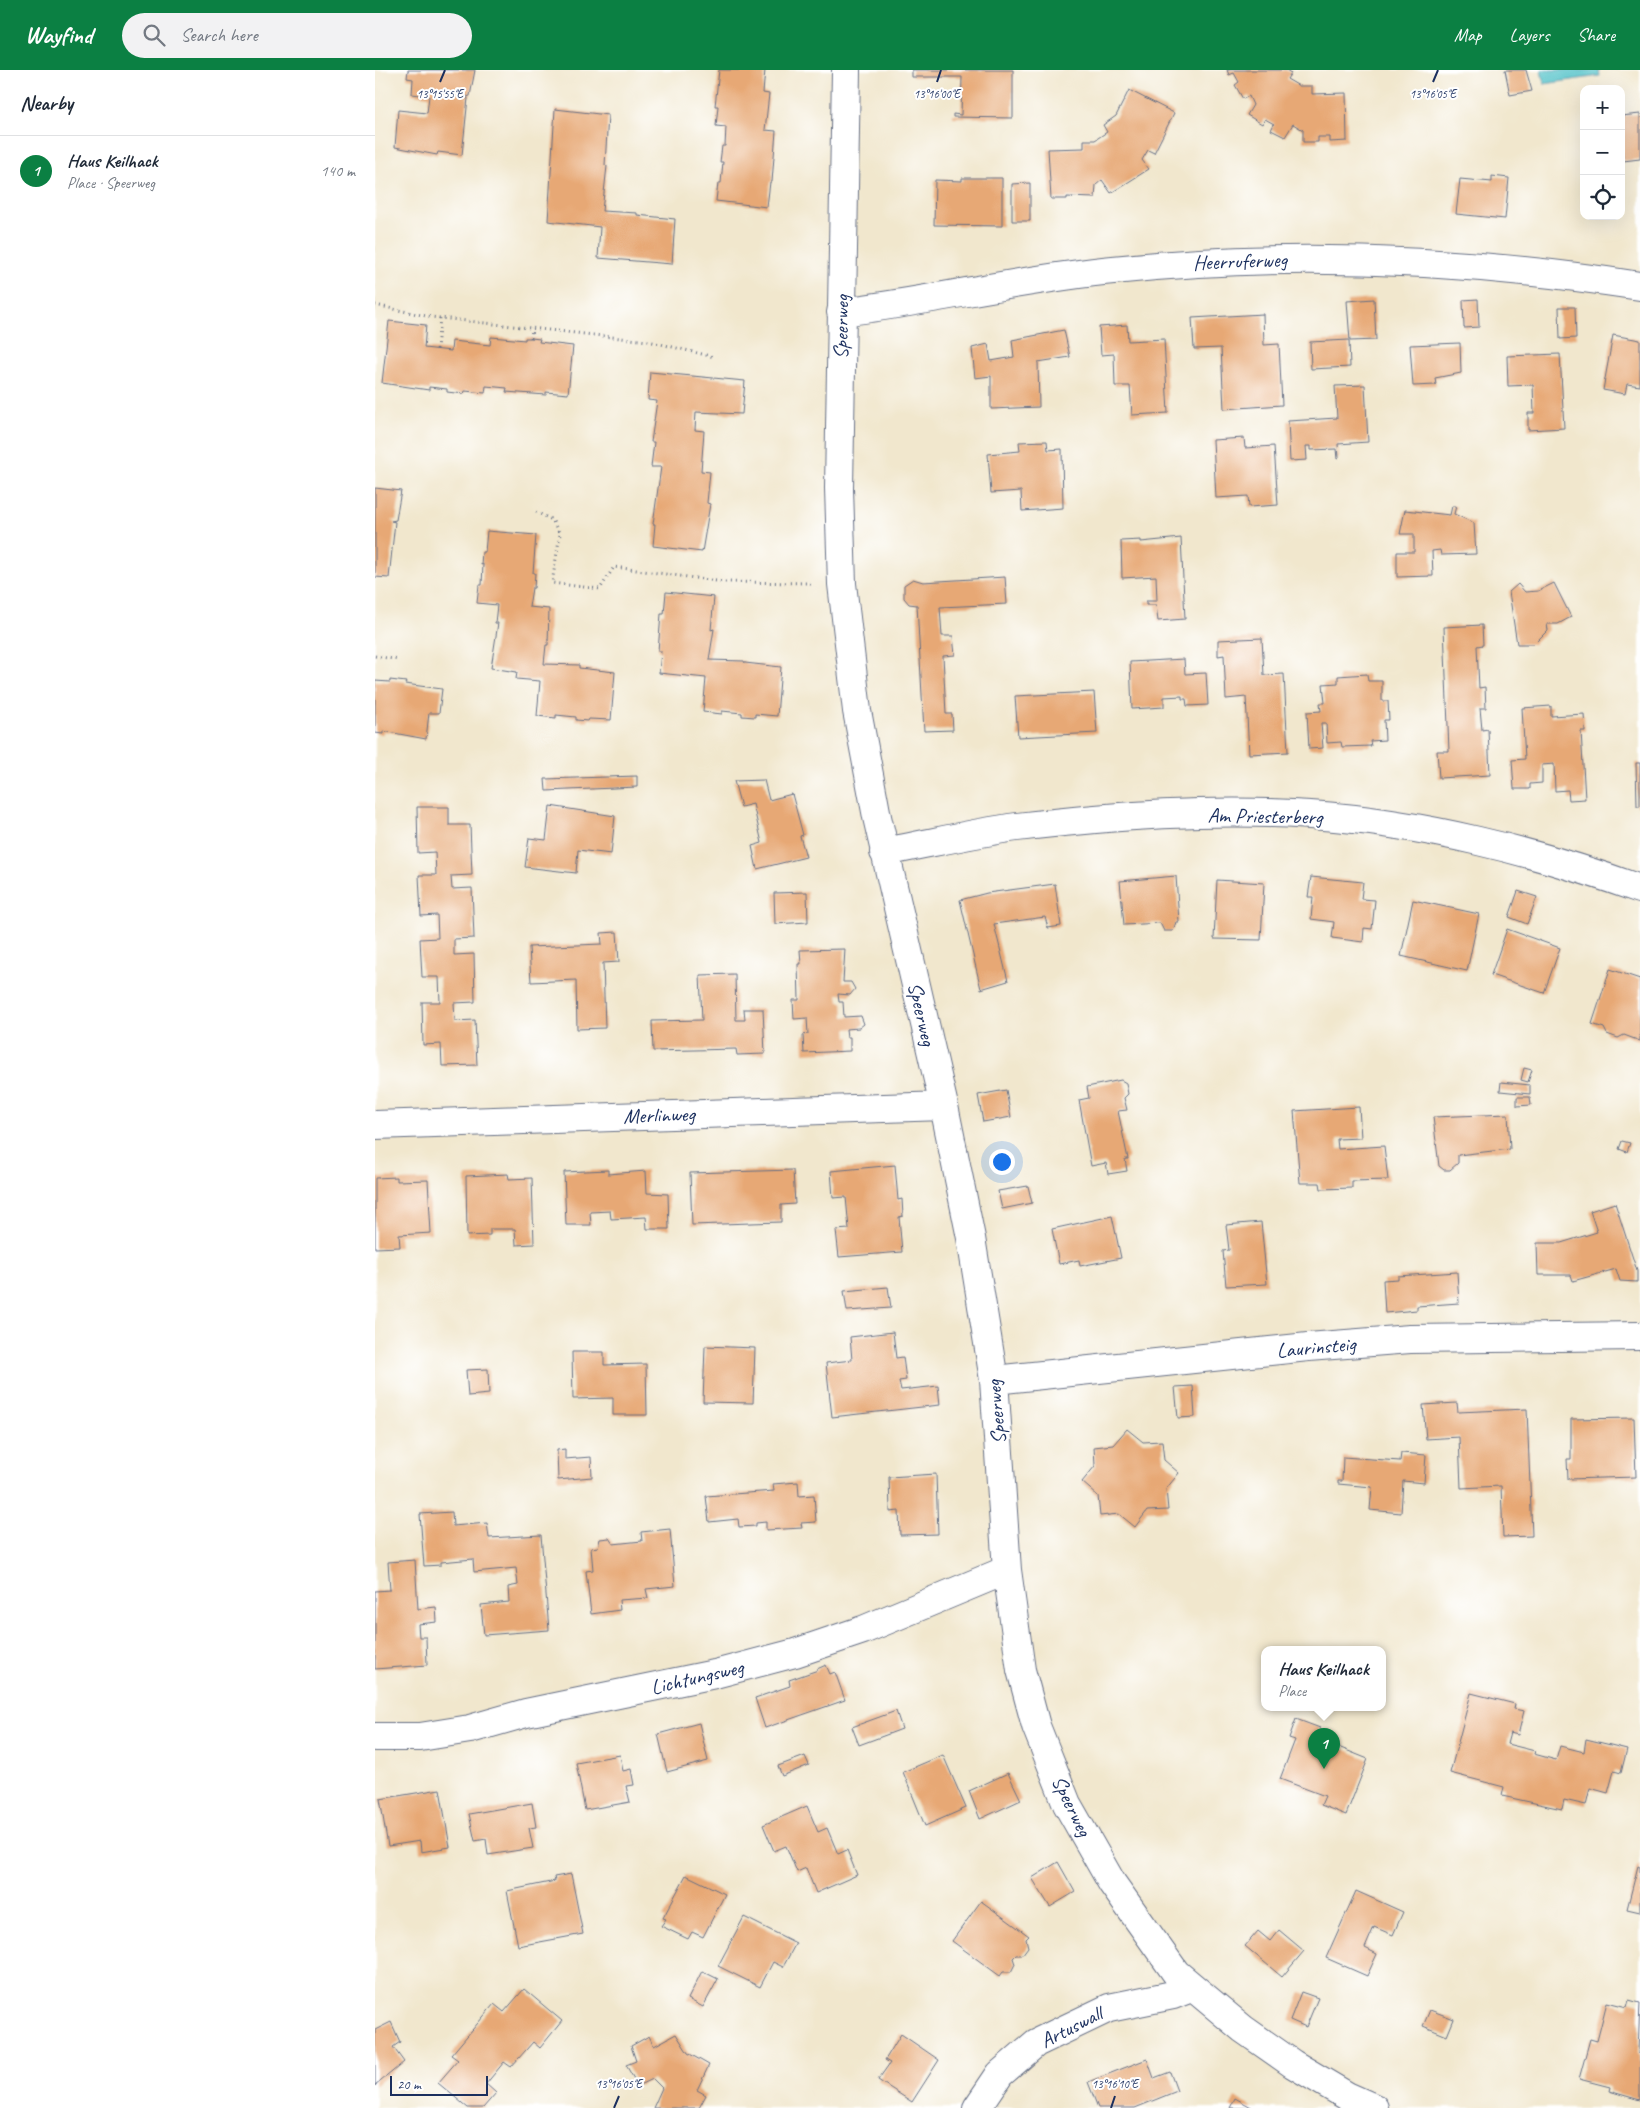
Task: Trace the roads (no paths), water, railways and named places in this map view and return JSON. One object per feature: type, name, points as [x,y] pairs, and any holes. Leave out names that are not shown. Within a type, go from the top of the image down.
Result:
[{"type":"street","name":"Speerweg","points":[[846,70],[839,488],[842,584],[857,711],[884,852],[944,1106],[971,1238],[994,1380],[1007,1570],[1021,1670],[1036,1726],[1067,1804],[1112,1883],[1165,1959],[1191,1988],[1243,2029],[1293,2064],[1347,2096],[1374,2108]]},
{"type":"street","name":"Heerruferweg","points":[[841,312],[1057,277],[1210,261],[1364,259],[1435,262],[1568,274],[1640,286]]},
{"type":"street","name":"Am Priesterberg","points":[[884,852],[1015,827],[1135,816],[1310,815],[1396,826],[1490,845],[1573,865],[1640,889]]},
{"type":"street","name":"Merlinweg","points":[[375,1125],[944,1106]]},
{"type":"street","name":"Laurinsteig","points":[[994,1380],[1308,1347],[1401,1340],[1640,1336]]},
{"type":"street","name":"Lichtungsweg","points":[[375,1737],[420,1737],[470,1729],[526,1713],[715,1674],[786,1656],[863,1630],[1007,1570]]},
{"type":"street","name":"Artuswall","points":[[977,2108],[1000,2074],[1036,2043],[1109,2008],[1173,1995],[1191,1988]]},
{"type":"water","points":[[1541,70],[1599,70],[1600,76],[1544,84]]},
{"type":"place","name":"Haus Keilhack","points":[[1324,1769]]}]
